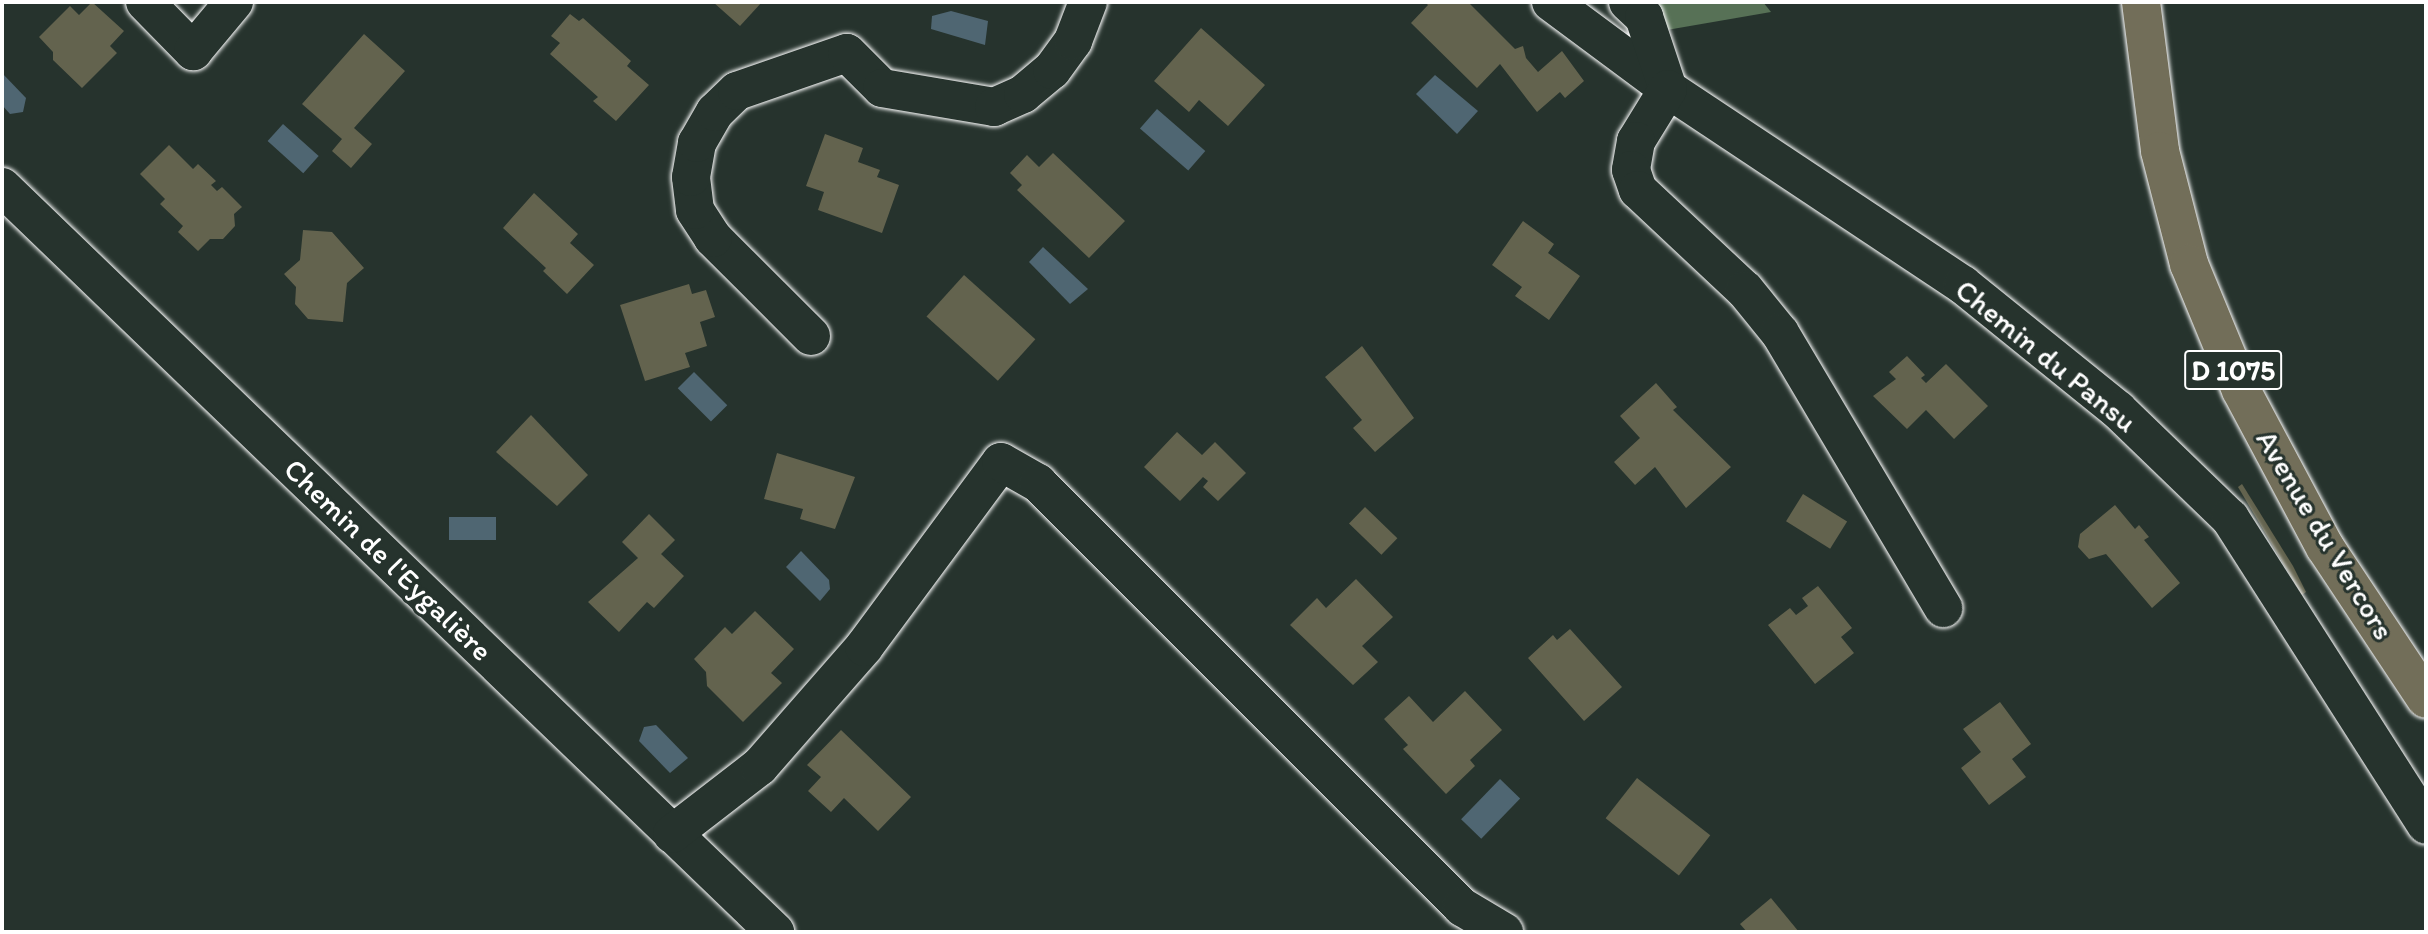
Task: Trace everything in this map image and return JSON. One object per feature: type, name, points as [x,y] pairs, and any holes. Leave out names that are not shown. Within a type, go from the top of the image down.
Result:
[{"type":"main road","name":"Avenue du Vercors","points":[[2141,2],[2160,151],[2189,264],[2241,390],[2325,547],[2426,699]]},
{"type":"street","points":[[145,2],[193,51],[234,2]]},
{"type":"street","points":[[811,336],[713,238],[695,210],[691,177],[697,144],[715,112],[737,91],[847,53],[882,88],[994,107],[1023,94],[1052,70],[1073,41],[1088,2]]},
{"type":"street","name":"Chemin du Pansu","points":[[1551,2],[1668,89],[1962,285],[2118,410],[2230,518],[2426,825]]},
{"type":"street","points":[[1628,2],[1644,17],[1668,89],[1636,141],[1631,170],[1638,190],[1745,290],[1780,333],[1943,608]]},
{"type":"street","name":"Chemin de l'Eygalière","points":[[2,187],[775,932]]},
{"type":"street","points":[[673,834],[760,766],[864,646],[1001,462],[1038,483],[1462,907],[1504,932]]},
{"type":"green space","points":[[1629,2],[1763,2],[1771,12],[1661,31]]},
{"type":"water","points":[[951,11],[988,21],[985,45],[931,29],[932,16]]},
{"type":"water","points":[[2,73],[26,98],[23,112],[10,114],[2,105]]},
{"type":"water","points":[[1435,75],[1478,111],[1457,134],[1416,94]]},
{"type":"water","points":[[1157,109],[1205,151],[1188,171],[1140,129]]},
{"type":"water","points":[[283,124],[319,156],[303,173],[268,141]]},
{"type":"water","points":[[1043,247],[1088,289],[1070,304],[1029,262]]},
{"type":"water","points":[[694,372],[727,405],[711,421],[678,388]]},
{"type":"water","points":[[449,517],[496,517],[496,540],[449,540]]},
{"type":"water","points":[[801,551],[829,580],[830,589],[820,601],[786,567]]},
{"type":"water","points":[[656,725],[688,758],[670,773],[639,741],[644,727]]},
{"type":"water","points":[[1500,779],[1520,798],[1481,839],[1461,819]]},
{"type":"building","points":[[92,2],[124,31],[110,46],[117,53],[82,88],[53,60],[53,52],[39,37],[70,6],[79,15]]},
{"type":"building","points":[[713,2],[762,2],[740,26]]},
{"type":"building","points":[[1425,2],[1468,2],[1515,49],[1523,46],[1526,58],[1538,72],[1562,51],[1584,81],[1565,98],[1560,92],[1537,112],[1500,64],[1477,88],[1411,23],[1428,5]]},
{"type":"building","points":[[570,14],[579,21],[583,18],[631,61],[627,66],[649,85],[616,121],[593,101],[598,97],[550,54],[560,43],[551,36]]},
{"type":"building","points":[[1201,28],[1265,85],[1228,126],[1199,100],[1189,112],[1154,81]]},
{"type":"building","points":[[364,34],[405,71],[354,128],[372,144],[351,168],[332,151],[342,139],[302,104]]},
{"type":"building","points":[[825,134],[863,148],[858,162],[880,170],[877,177],[899,185],[882,233],[818,210],[824,192],[806,186]]},
{"type":"building","points":[[169,145],[193,169],[198,164],[216,181],[211,185],[217,191],[222,187],[242,207],[234,214],[235,226],[223,239],[210,239],[198,251],[178,232],[183,226],[160,204],[165,199],[140,174]]},
{"type":"building","points":[[1053,153],[1125,221],[1089,258],[1017,190],[1022,185],[1010,173],[1027,155],[1039,167]]},
{"type":"building","points":[[534,193],[578,234],[570,243],[594,265],[567,294],[543,271],[546,268],[503,228]]},
{"type":"building","points":[[1523,221],[1554,244],[1548,253],[1580,276],[1549,320],[1515,296],[1522,287],[1492,265]]},
{"type":"building","points":[[303,230],[332,232],[364,268],[347,283],[343,322],[308,319],[295,304],[296,287],[284,274],[300,260]]},
{"type":"building","points":[[964,275],[1035,339],[998,381],[927,317]]},
{"type":"building","points":[[689,284],[692,294],[706,290],[715,317],[700,322],[707,346],[685,353],[690,367],[645,381],[620,305]]},
{"type":"building","points":[[1362,346],[1414,418],[1375,452],[1353,428],[1362,420],[1325,377]]},
{"type":"building","points":[[1907,356],[1925,375],[1921,378],[1926,383],[1946,364],[1988,406],[1954,439],[1926,410],[1907,429],[1873,396],[1896,379],[1889,372]]},
{"type":"building","points":[[1656,383],[1677,407],[1673,410],[1731,467],[1686,508],[1655,467],[1635,485],[1614,462],[1640,438],[1620,416]]},
{"type":"building","points":[[531,415],[588,475],[557,506],[496,452]]},
{"type":"building","points":[[1177,432],[1202,455],[1215,442],[1246,473],[1218,501],[1203,487],[1208,481],[1203,477],[1180,501],[1144,467]]},
{"type":"building","points":[[777,453],[855,477],[835,529],[800,519],[803,509],[764,499]]},
{"type":"building","points":[[2242,484],[2293,566],[2306,592],[2302,595],[2238,487]]},
{"type":"building","points":[[1803,494],[1847,522],[1830,549],[1786,521]]},
{"type":"building","points":[[2115,505],[2135,529],[2139,525],[2149,537],[2144,540],[2180,583],[2152,608],[2106,554],[2089,559],[2078,547],[2080,534]]},
{"type":"building","points":[[1365,507],[1397,538],[1381,555],[1349,524]]},
{"type":"building","points":[[649,514],[675,540],[661,554],[684,576],[654,608],[647,602],[619,632],[588,602],[638,558],[622,542]]},
{"type":"building","points":[[1356,579],[1393,617],[1362,646],[1378,662],[1353,685],[1290,625],[1317,598],[1326,608]]},
{"type":"building","points":[[1818,586],[1852,628],[1841,637],[1854,653],[1815,684],[1768,625],[1790,608],[1796,615],[1808,606],[1802,598]]},
{"type":"building","points":[[755,611],[794,649],[771,673],[782,683],[743,722],[707,686],[706,672],[694,659],[725,627],[732,634]]},
{"type":"building","points":[[1570,629],[1622,687],[1584,721],[1528,658],[1553,635],[1557,640]]},
{"type":"building","points":[[1465,691],[1502,730],[1470,760],[1475,766],[1446,794],[1403,749],[1408,745],[1384,719],[1409,696],[1433,722]]},
{"type":"building","points":[[2000,702],[2031,744],[2012,759],[2026,777],[1989,805],[1961,768],[1981,752],[1963,729]]},
{"type":"building","points":[[841,730],[911,797],[878,831],[844,798],[831,812],[808,791],[821,777],[807,765]]},
{"type":"building","points":[[1637,778],[1710,835],[1679,875],[1606,818]]},
{"type":"building","points":[[1771,898],[1799,932],[1747,932],[1740,924]]}]
